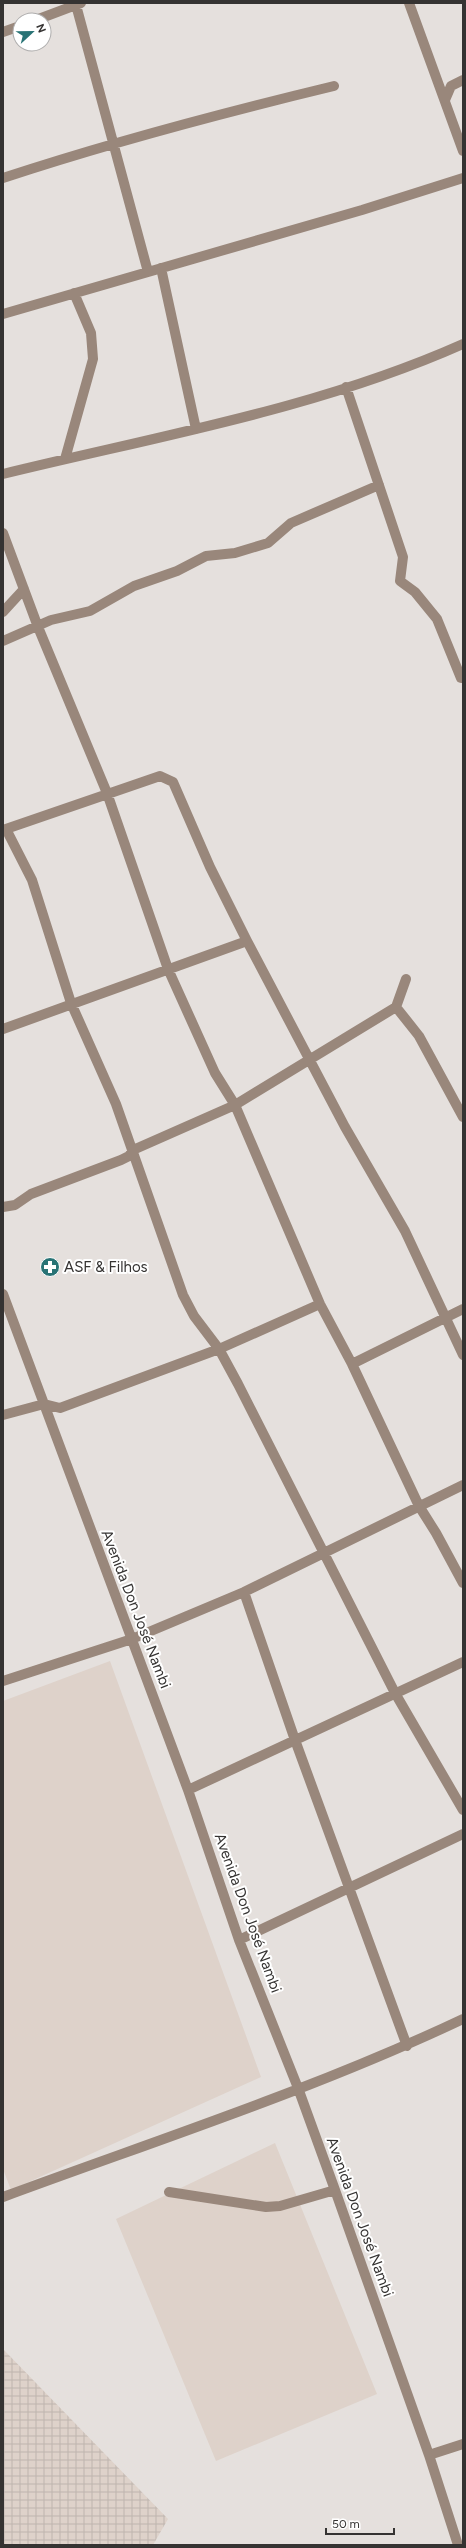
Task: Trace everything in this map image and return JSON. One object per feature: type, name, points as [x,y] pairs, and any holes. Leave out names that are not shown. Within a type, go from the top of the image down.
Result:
[{"type":"street","points":[[52,14],[78,4],[112,144],[148,272]]},
{"type":"street","points":[[411,4],[463,151]]},
{"type":"street","points":[[445,100],[451,86],[463,80]]},
{"type":"street","points":[[3,178],[67,157],[185,122],[334,86]]},
{"type":"street","points":[[3,314],[362,210],[463,178]]},
{"type":"street","points":[[161,268],[196,429]]},
{"type":"street","points":[[65,459],[93,359],[91,333],[74,293]]},
{"type":"street","points":[[3,474],[223,424],[346,387],[423,361],[463,344]]},
{"type":"street","points":[[346,387],[403,557],[400,581],[415,592],[437,619],[460,678]]},
{"type":"street","points":[[3,641],[38,627],[51,620],[90,611],[134,586],[177,571],[206,556],[235,553],[268,543],[291,523],[379,485]]},
{"type":"street","points":[[3,533],[38,627],[107,793],[168,969],[215,1073],[235,1105],[320,1304],[352,1364],[419,1506],[436,1533],[463,1583]]},
{"type":"street","points":[[3,612],[24,589]]},
{"type":"street","points":[[463,1355],[405,1231],[345,1127],[247,941],[210,867],[174,782],[160,776],[107,793],[4,830],[32,880],[71,1003],[116,1104],[183,1295],[197,1321],[219,1349],[395,1693],[463,1810]]},
{"type":"street","points":[[3,1029],[71,1003],[247,941]]},
{"type":"street","points":[[3,1207],[15,1205],[31,1194],[121,1160],[129,1156],[133,1150],[235,1105],[309,1058],[396,1007],[406,979]]},
{"type":"street","points":[[396,1007],[419,1036],[463,1117]]},
{"type":"street","name":"Avenida Don José Nambi","points":[[3,1294],[188,1790],[239,1940],[298,2088],[429,2456],[458,2545]]},
{"type":"street","points":[[3,1415],[44,1404],[60,1408],[219,1349],[320,1304]]},
{"type":"street","points":[[352,1364],[463,1309]]},
{"type":"street","points":[[3,1681],[132,1639],[244,1592],[323,1552],[463,1485]]},
{"type":"street","points":[[244,1592],[294,1740],[407,2046]]},
{"type":"street","points":[[188,1790],[463,1662]]},
{"type":"street","points":[[239,1940],[463,1834]]},
{"type":"street","points":[[3,2197],[407,2046],[463,2019]]},
{"type":"street","points":[[169,2192],[266,2207],[280,2206],[335,2190]]},
{"type":"street","points":[[429,2456],[463,2444]]},
{"type":"shaded area","points":[[110,1661],[261,2077],[11,2190],[3,2169],[3,1701]]},
{"type":"shaded area","points":[[275,2143],[377,2394],[216,2461],[116,2219]]},
{"type":"shaded area","points":[[3,2349],[168,2519],[153,2545],[3,2545]]},
{"type":"place","name":"ASF & Filhos","points":[[50,1267]]}]
